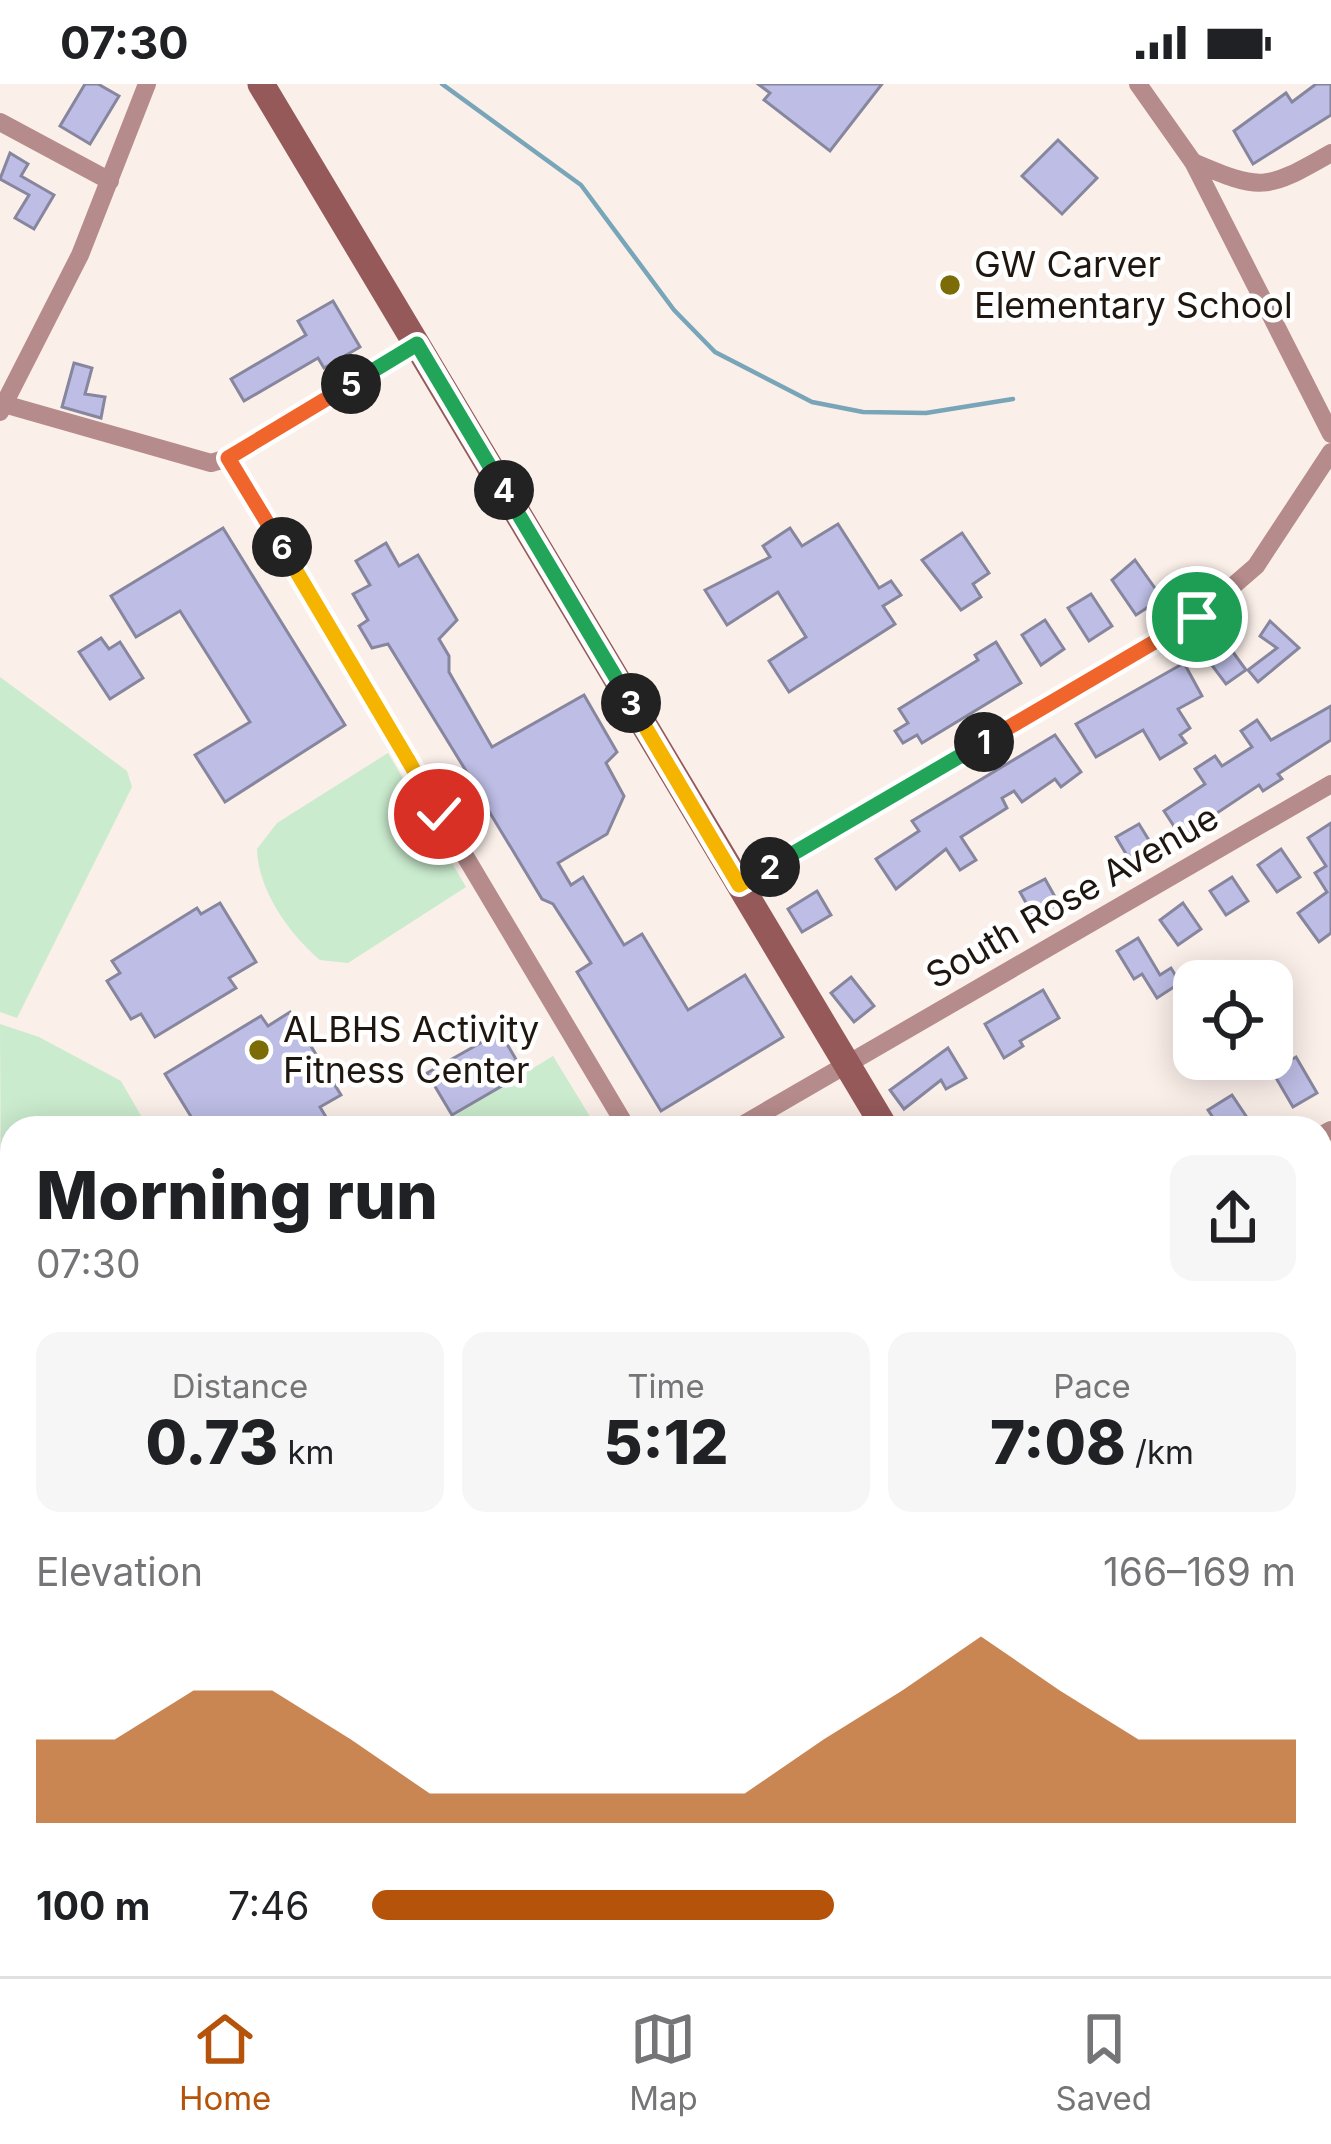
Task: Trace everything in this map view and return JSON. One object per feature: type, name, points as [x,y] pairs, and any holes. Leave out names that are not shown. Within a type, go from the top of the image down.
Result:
[{"type":"main road","points":[[261,84],[878,1116]]},
{"type":"street","points":[[147,84],[80,255],[2,407],[211,463],[228,458],[417,344]]},
{"type":"street","points":[[1138,84],[1193,162],[1331,434]]},
{"type":"street","points":[[0,122],[110,181]]},
{"type":"street","points":[[1193,162],[1256,186],[1331,153]]},
{"type":"street","points":[[739,885],[1197,617],[1256,566],[1331,452]]},
{"type":"street","points":[[228,458],[620,1116]]},
{"type":"street","name":"South Rose Avenue","points":[[758,1116],[1331,784]]},
{"type":"green space","points":[[0,677],[127,771],[132,787],[17,1018],[0,1012]]},
{"type":"green space","points":[[388,753],[466,887],[348,963],[320,960],[277,910],[263,880],[257,849],[277,823]]},
{"type":"green space","points":[[0,1024],[39,1037],[121,1081],[141,1116],[1,1116]]},
{"type":"green space","points":[[553,1056],[590,1116],[454,1116]]},
{"type":"building","points":[[85,84],[98,84],[119,96],[90,144],[60,126]]},
{"type":"building","points":[[758,84],[882,84],[830,151],[764,100],[770,93]]},
{"type":"building","points":[[1316,84],[1331,84],[1331,115],[1253,164],[1234,131],[1286,93],[1292,102]]},
{"type":"building","points":[[1058,140],[1097,178],[1062,214],[1022,176]]},
{"type":"building","points":[[10,153],[28,164],[21,176],[54,195],[34,229],[15,218],[29,195],[0,179]]},
{"type":"building","points":[[333,301],[360,347],[324,368],[318,358],[244,401],[231,379],[306,335],[298,321]]},
{"type":"building","points":[[74,363],[92,368],[85,394],[105,397],[101,418],[62,407]]},
{"type":"building","points":[[838,524],[879,588],[891,581],[901,595],[883,606],[895,624],[789,692],[769,661],[806,637],[778,592],[727,625],[705,590],[770,557],[763,546],[790,528],[802,546]]},
{"type":"building","points":[[223,528],[345,725],[225,802],[195,755],[250,722],[180,611],[136,637],[111,596]]},
{"type":"building","points":[[962,533],[989,573],[973,584],[981,597],[961,610],[922,560]]},
{"type":"building","points":[[386,543],[399,566],[418,555],[457,620],[439,639],[449,656],[449,672],[492,747],[584,695],[617,752],[606,763],[624,796],[607,834],[558,863],[571,885],[583,877],[624,945],[642,934],[688,1010],[745,975],[783,1037],[661,1111],[577,972],[591,963],[553,904],[542,899],[484,803],[475,808],[461,785],[471,779],[388,644],[372,648],[359,626],[368,620],[353,594],[370,585],[356,561]]},
{"type":"building","points":[[1135,560],[1162,598],[1136,615],[1112,580]]},
{"type":"building","points":[[1091,594],[1112,626],[1089,641],[1068,608]]},
{"type":"building","points":[[1045,620],[1064,649],[1041,665],[1022,635]]},
{"type":"building","points":[[1270,621],[1299,648],[1258,682],[1248,670],[1277,648],[1260,636]]},
{"type":"building","points":[[1222,637],[1246,670],[1226,684],[1202,652]]},
{"type":"building","points":[[101,638],[109,649],[120,642],[143,678],[110,699],[79,652]]},
{"type":"building","points":[[996,642],[1021,683],[922,743],[917,735],[903,743],[895,731],[908,723],[899,709],[978,660],[975,655]]},
{"type":"building","points":[[1184,663],[1202,696],[1178,709],[1190,728],[1180,735],[1186,743],[1160,759],[1143,730],[1096,757],[1076,724]]},
{"type":"building","points":[[1331,706],[1331,740],[1278,774],[1282,779],[1263,791],[1259,785],[1181,837],[1164,811],[1205,784],[1195,769],[1215,756],[1222,766],[1252,747],[1241,731],[1257,720],[1271,740]]},
{"type":"building","points":[[1055,735],[1081,772],[1061,787],[1055,779],[1022,802],[1014,791],[1002,798],[1007,808],[961,837],[976,860],[960,870],[946,849],[896,889],[876,859],[919,831],[912,821]]},
{"type":"building","points":[[1331,823],[1331,933],[1319,942],[1298,913],[1327,892],[1315,873],[1326,866],[1308,838]]},
{"type":"building","points":[[1139,824],[1155,850],[1132,864],[1116,837]]},
{"type":"building","points":[[1281,849],[1300,877],[1277,892],[1258,865]]},
{"type":"building","points":[[1232,877],[1248,901],[1226,915],[1210,891]]},
{"type":"building","points":[[1045,879],[1059,904],[1034,917],[1020,892]]},
{"type":"building","points":[[817,891],[831,915],[802,932],[788,909]]},
{"type":"building","points":[[220,903],[256,962],[229,978],[236,988],[155,1037],[141,1014],[131,1019],[107,981],[120,973],[112,961],[197,908],[201,914]]},
{"type":"building","points":[[1183,903],[1201,929],[1178,945],[1160,920]]},
{"type":"building","points":[[1138,938],[1160,975],[1171,968],[1173,988],[1157,998],[1142,974],[1134,979],[1117,951]]},
{"type":"building","points":[[851,977],[874,1006],[854,1022],[831,993]]},
{"type":"building","points":[[1043,990],[1059,1018],[1020,1041],[1023,1046],[1004,1058],[985,1024]]},
{"type":"building","name":"ALBHS Activity Fitness Center","points":[[290,1012],[341,1095],[320,1107],[325,1116],[191,1116],[165,1074],[261,1016],[268,1026]]},
{"type":"building","points":[[500,1032],[524,1073],[452,1115],[427,1073]]},
{"type":"building","points":[[948,1048],[966,1078],[946,1089],[941,1080],[904,1109],[890,1090]]},
{"type":"building","points":[[1293,1059],[1317,1093],[1293,1107],[1277,1080],[1293,1080]]},
{"type":"building","points":[[1232,1095],[1246,1116],[1212,1116],[1208,1110]]},
{"type":"waterway","points":[[442,84],[581,185],[674,310],[715,352],[812,402],[863,412],[926,413],[1013,399]]},
{"type":"place","name":"GW Carver Elementary School","points":[[950,285]]},
{"type":"place","name":"ALBHS Activity Fitness Center","points":[[259,1050]]},
{"type":"route","points":[[439,814],[228,458],[417,344],[739,885],[1197,617]]}]
